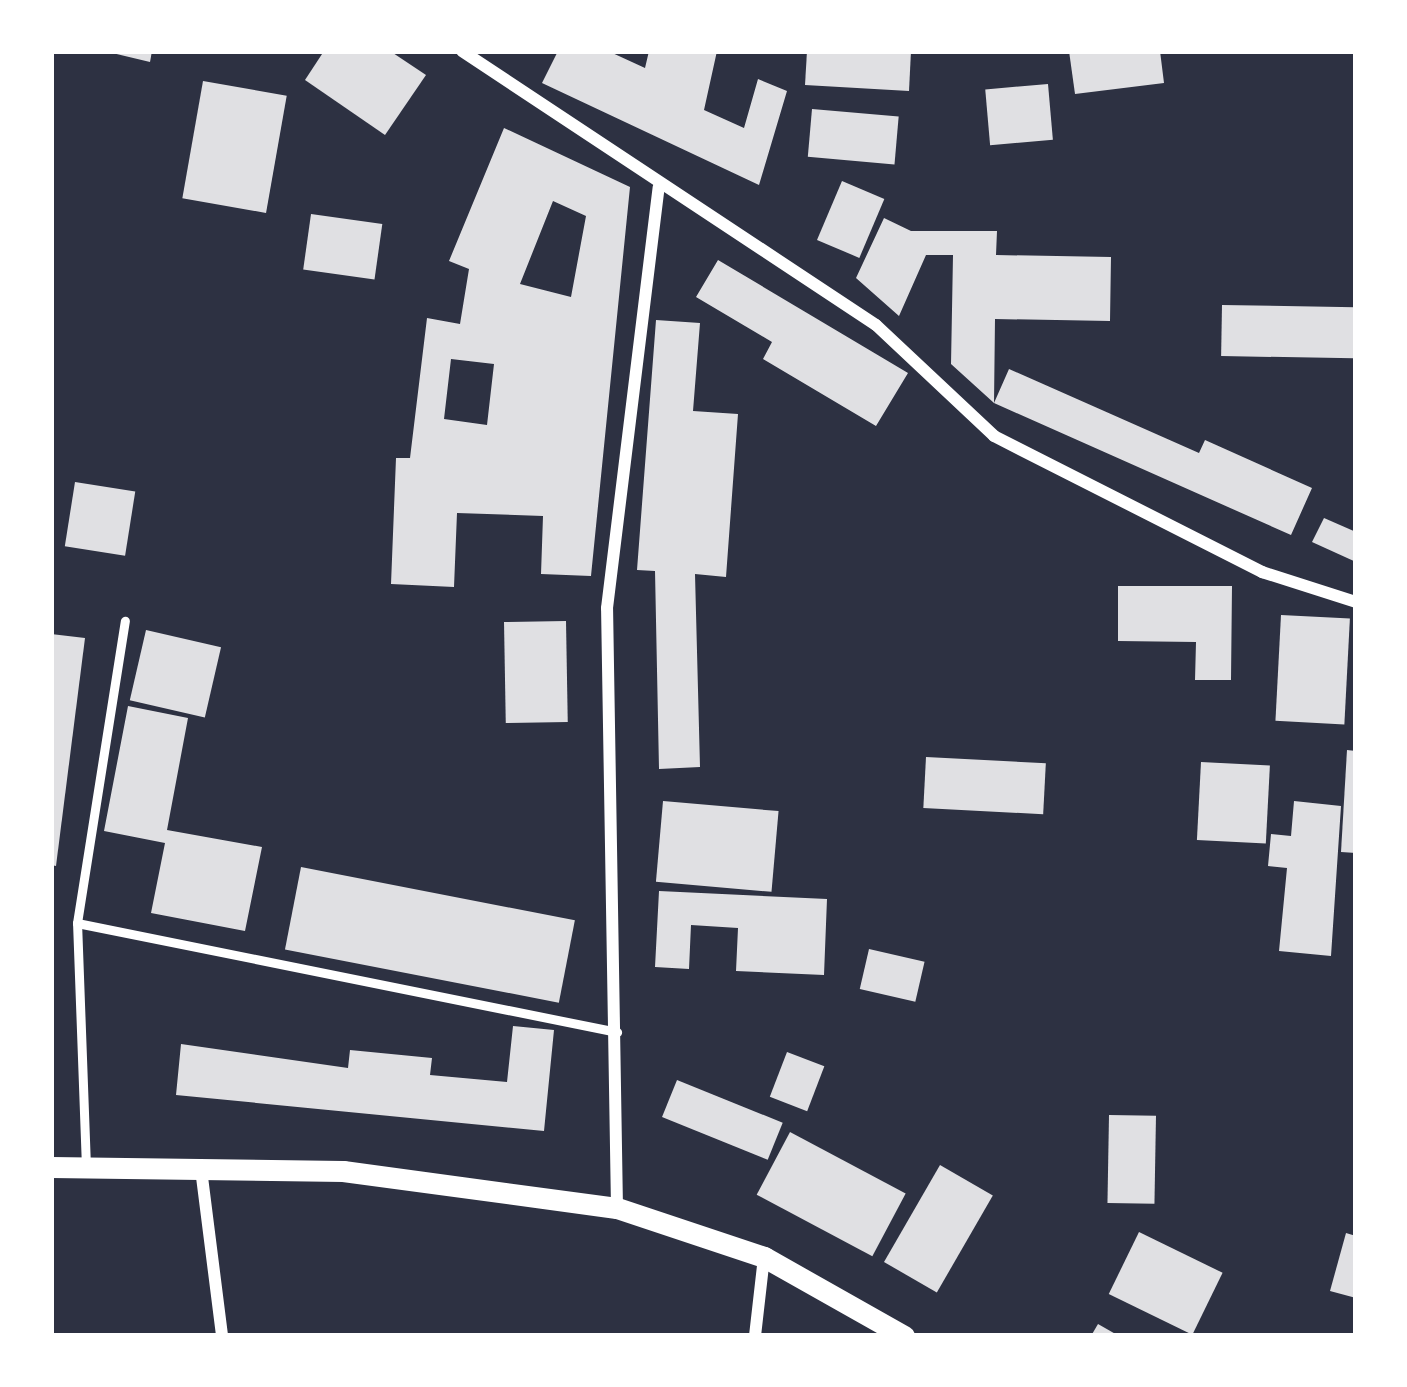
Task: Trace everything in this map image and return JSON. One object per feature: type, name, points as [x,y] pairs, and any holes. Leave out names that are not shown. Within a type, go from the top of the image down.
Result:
[{"type":"street","points":[[462,51],[659,187],[876,325],[994,436],[1262,572],[1356,602]]},
{"type":"street","points":[[617,1208],[608,608],[659,187]]},
{"type":"street","points":[[51,1167],[343,1171],[617,1208],[764,1257],[904,1336]]},
{"type":"street","points":[[201,1169],[222,1336]]},
{"type":"street","points":[[755,1336],[764,1257]]},
{"type":"lane","points":[[86,1167],[77,923],[125,621]]},
{"type":"lane","points":[[77,923],[617,1032]]},
{"type":"building","points":[[104,51],[152,51],[150,62]]},
{"type":"building","points":[[324,51],[390,51],[426,75],[385,135],[305,80]]},
{"type":"building","points":[[558,51],[608,51],[645,68],[649,51],[717,51],[704,110],[744,128],[758,79],[787,91],[759,185],[542,83]]},
{"type":"building","points":[[807,51],[911,51],[909,91],[805,85]]},
{"type":"building","points":[[1069,51],[1160,51],[1164,83],[1075,94]]},
{"type":"building","points":[[203,81],[287,96],[266,213],[182,198]]},
{"type":"building","points":[[1048,84],[1053,140],[990,145],[985,89]]},
{"type":"building","points":[[812,109],[899,117],[894,164],[808,157]]},
{"type":"building","points":[[504,128],[630,187],[591,576],[541,574],[543,516],[457,513],[454,587],[391,584],[396,458],[410,458],[427,318],[460,324],[469,269],[449,261]],"holes":[[[553,201],[586,216],[571,297],[520,284]],[[451,359],[494,364],[487,425],[444,419]]]},
{"type":"building","points":[[842,181],[884,199],[859,258],[817,240]]},
{"type":"building","points":[[311,214],[382,224],[375,279],[303,269]]},
{"type":"building","points":[[884,218],[911,231],[997,231],[996,255],[1111,257],[1110,321],[995,319],[994,403],[951,364],[953,255],[926,255],[899,316],[856,278]]},
{"type":"building","points":[[718,260],[908,373],[876,426],[763,359],[772,342],[696,297]]},
{"type":"building","points":[[1222,305],[1355,307],[1354,358],[1221,356]]},
{"type":"building","points":[[656,320],[700,323],[693,411],[738,414],[726,577],[695,574],[700,767],[659,769],[655,571],[637,570]]},
{"type":"building","points":[[1009,369],[1199,453],[1205,440],[1312,488],[1291,535],[994,403]]},
{"type":"building","points":[[75,482],[135,492],[125,556],[65,546]]},
{"type":"building","points":[[1324,518],[1356,532],[1356,562],[1312,542]]},
{"type":"building","points":[[1118,586],[1232,586],[1231,680],[1195,680],[1196,642],[1118,641]]},
{"type":"building","points":[[1281,615],[1350,619],[1344,724],[1275,721]]},
{"type":"building","points":[[566,621],[568,722],[506,723],[504,622]]},
{"type":"building","points":[[146,630],[221,647],[205,717],[130,700]]},
{"type":"building","points":[[51,634],[85,638],[56,866],[51,865]]},
{"type":"building","points":[[128,706],[188,718],[167,830],[262,847],[245,931],[151,913],[165,843],[104,831]]},
{"type":"building","points":[[1347,750],[1356,751],[1356,853],[1341,852]]},
{"type":"building","points":[[926,757],[1046,763],[1043,814],[923,808]]},
{"type":"building","points":[[1201,762],[1270,766],[1266,844],[1197,840]]},
{"type":"building","points":[[663,801],[779,811],[771,892],[656,882]]},
{"type":"building","points":[[1294,801],[1341,806],[1331,956],[1279,951],[1287,868],[1268,866],[1271,834],[1291,836]]},
{"type":"building","points":[[301,867],[575,920],[559,1003],[285,949]]},
{"type":"building","points":[[659,891],[827,899],[824,975],[736,971],[738,928],[691,925],[689,969],[655,967]]},
{"type":"building","points":[[869,949],[925,962],[915,1002],[860,989]]},
{"type":"building","points":[[513,1026],[554,1030],[544,1131],[176,1095],[181,1044],[348,1068],[350,1050],[432,1058],[430,1075],[507,1082]]},
{"type":"building","points":[[787,1052],[824,1066],[807,1111],[770,1097]]},
{"type":"building","points":[[677,1080],[783,1123],[768,1160],[662,1117]]},
{"type":"building","points":[[1109,1115],[1156,1116],[1154,1204],[1107,1203]]},
{"type":"building","points":[[790,1132],[906,1194],[872,1256],[757,1195]]},
{"type":"building","points":[[940,1165],[993,1196],[937,1292],[884,1262]]},
{"type":"building","points":[[1139,1232],[1223,1273],[1192,1335],[1109,1294]]},
{"type":"building","points":[[1346,1233],[1356,1236],[1356,1298],[1330,1291]]},
{"type":"building","points":[[1098,1324],[1119,1336],[1091,1336]]}]
